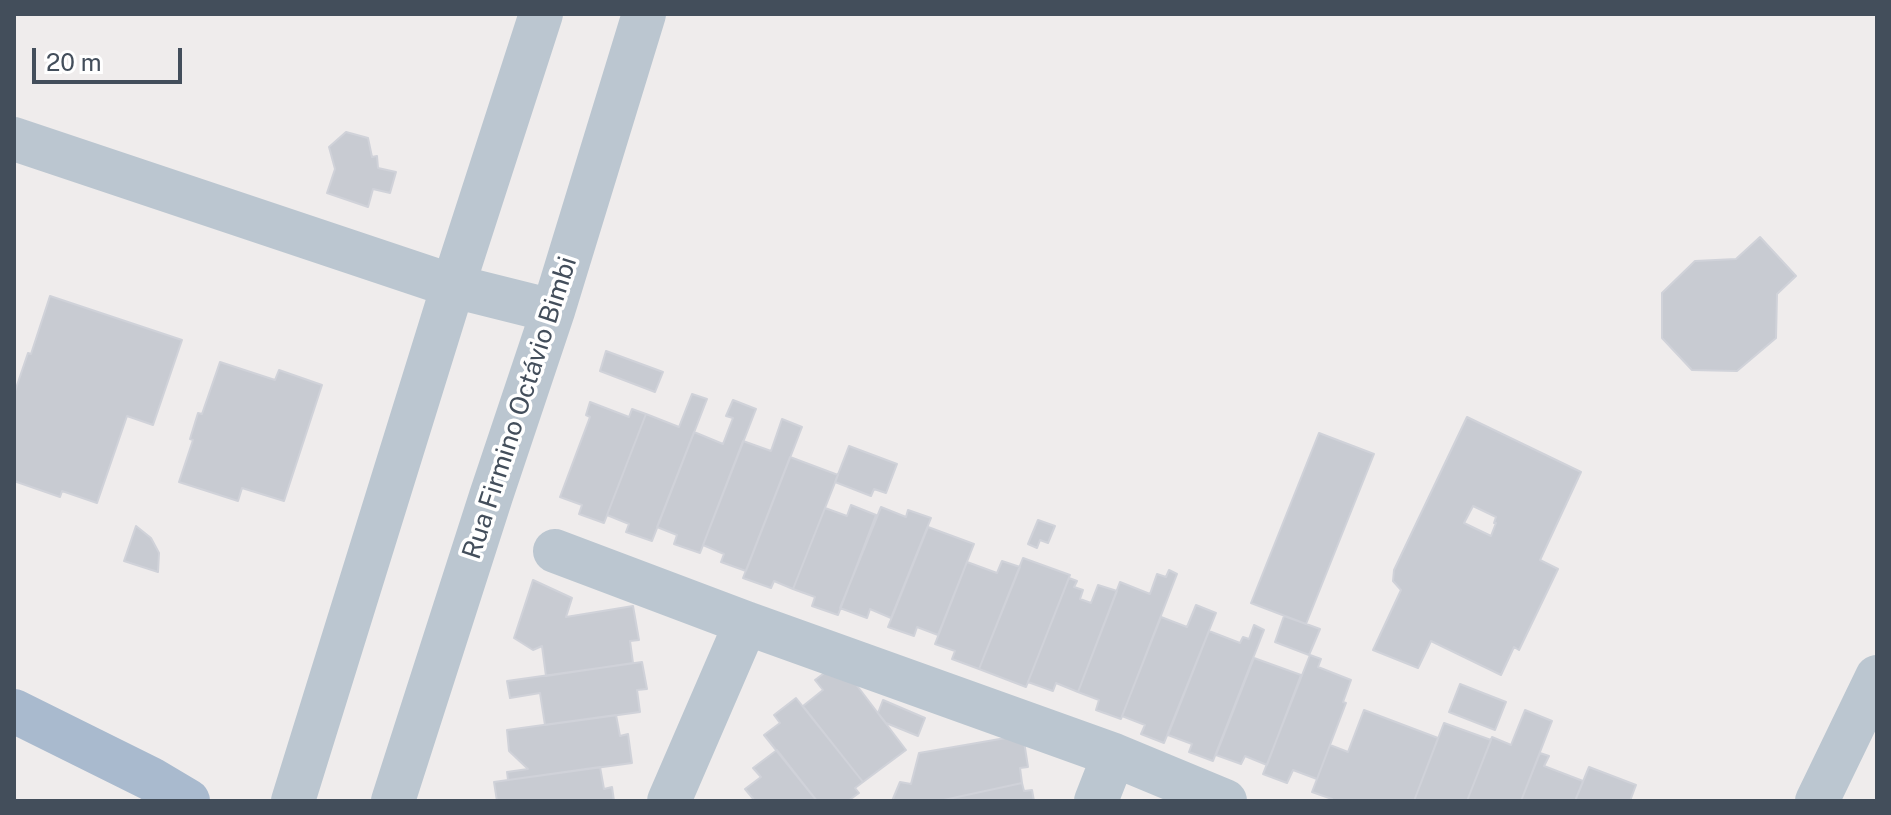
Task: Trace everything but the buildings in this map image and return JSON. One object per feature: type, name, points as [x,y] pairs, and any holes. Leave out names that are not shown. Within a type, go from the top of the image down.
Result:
[{"type":"main road","points":[[14,711],[151,779],[188,801]]},
{"type":"street","points":[[293,801],[541,14]]},
{"type":"street","name":"Rua Firmino Octávio Bimbi","points":[[393,801],[553,311],[644,14]]},
{"type":"street","points":[[14,139],[453,286],[553,311]]},
{"type":"street","points":[[555,551],[1114,755],[1225,801]]},
{"type":"street","points":[[669,801],[746,623]]},
{"type":"street","points":[[1817,801],[1877,677]]},
{"type":"street","points":[[1096,801],[1114,755]]}]
